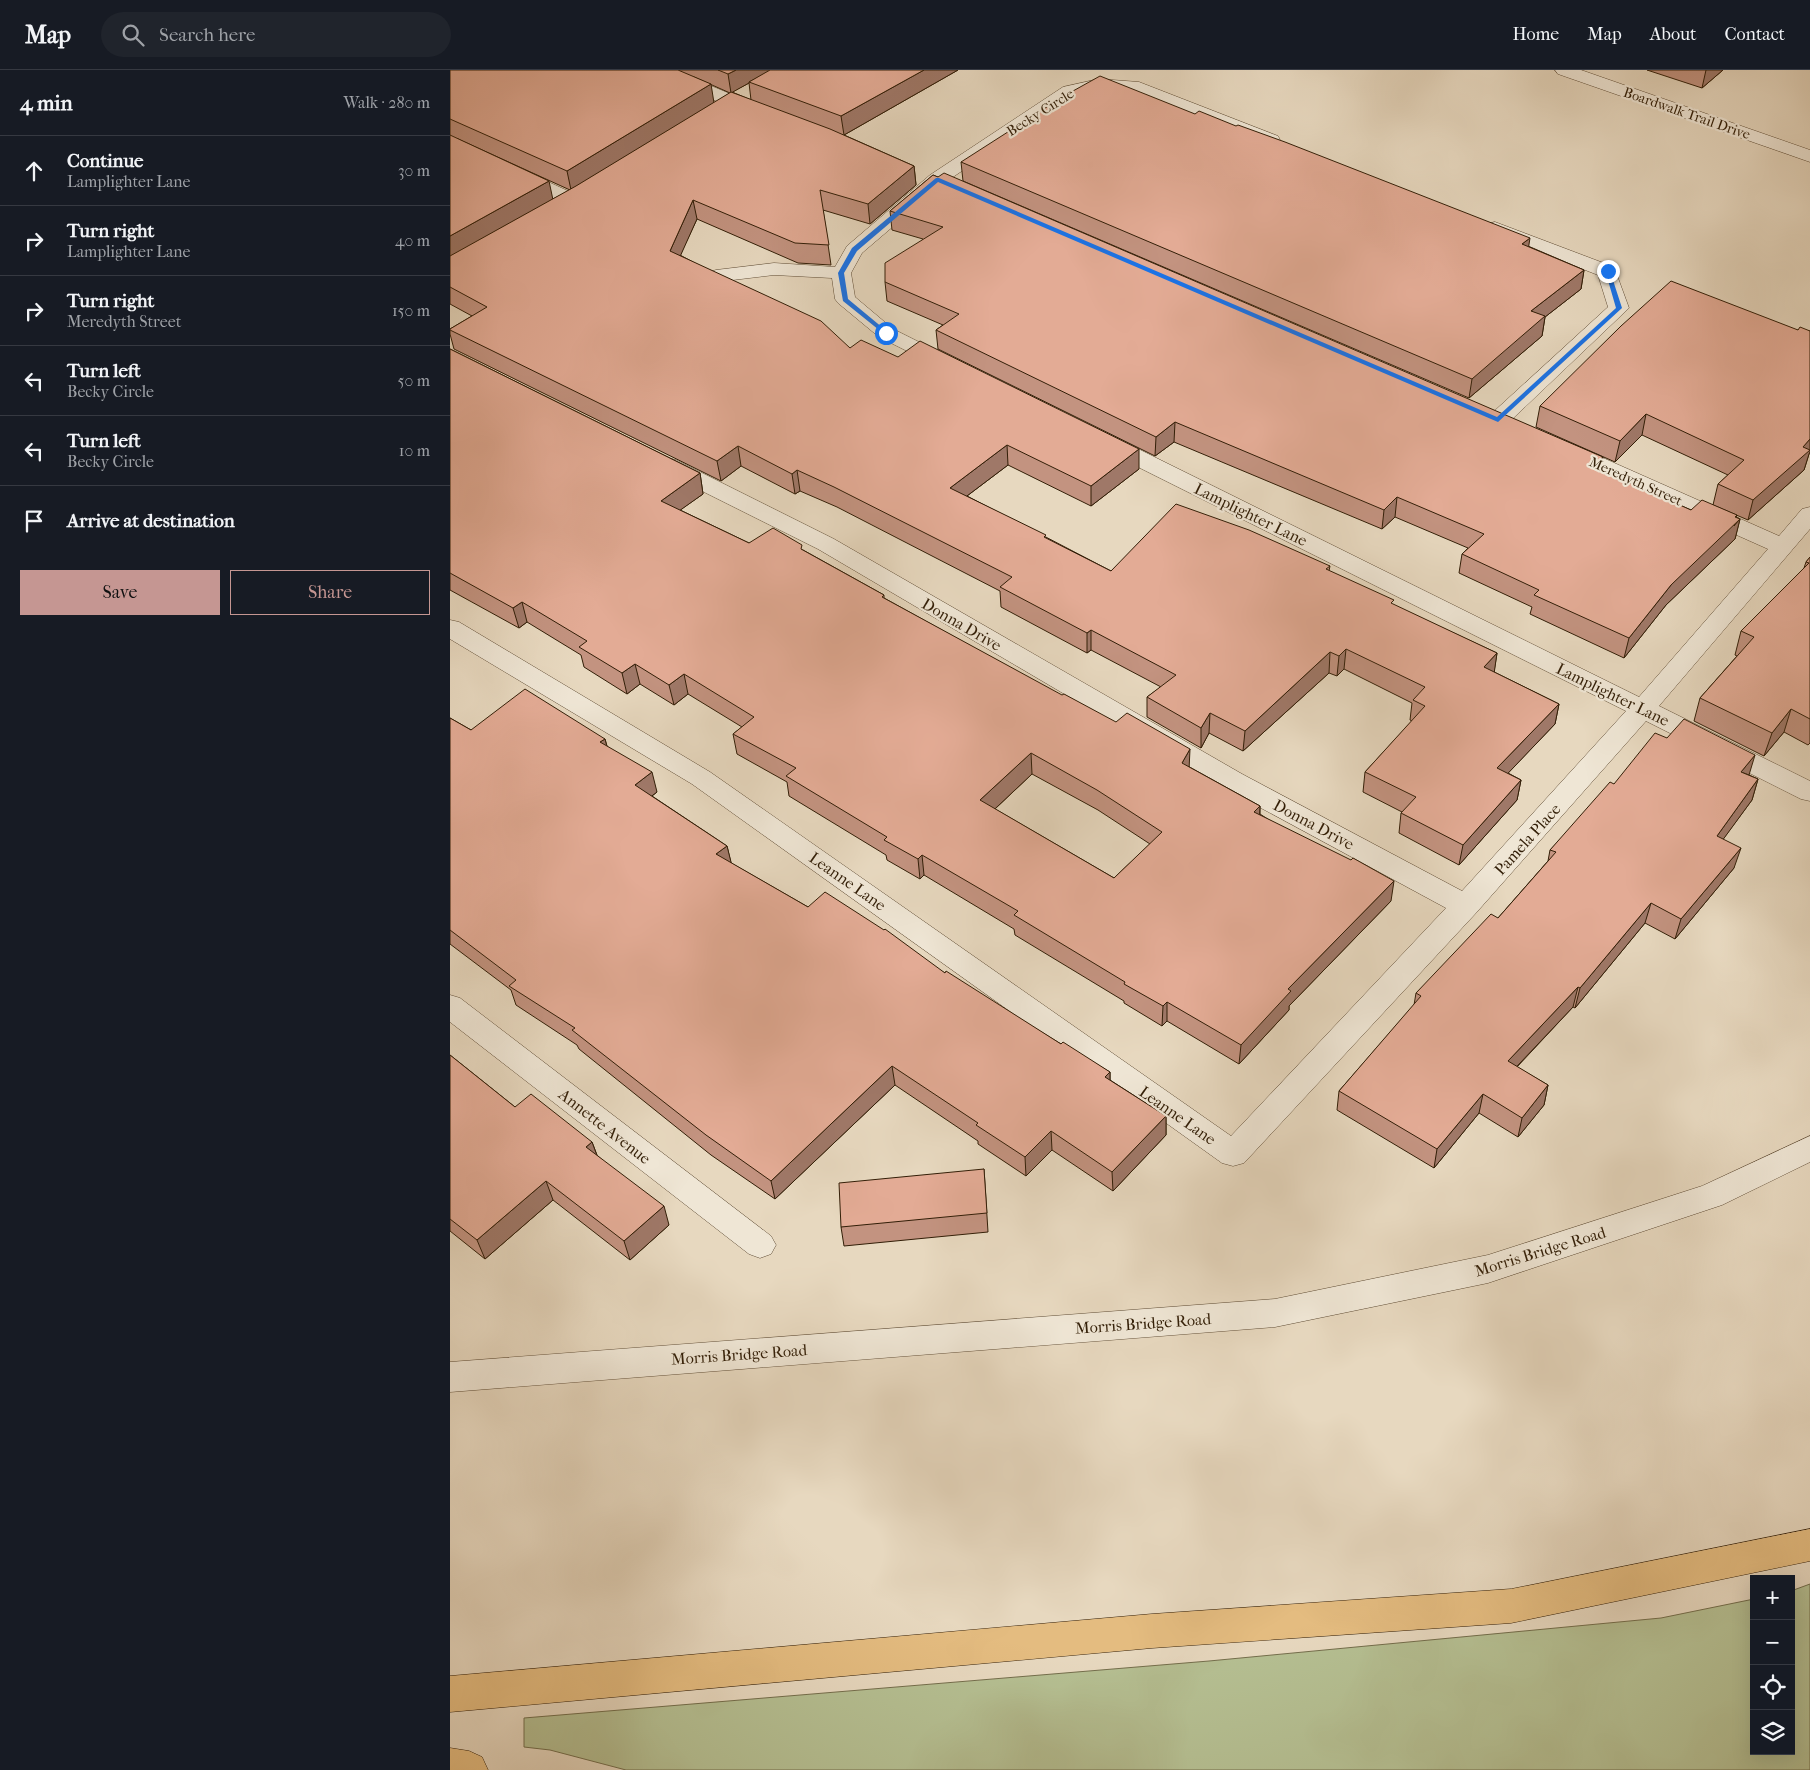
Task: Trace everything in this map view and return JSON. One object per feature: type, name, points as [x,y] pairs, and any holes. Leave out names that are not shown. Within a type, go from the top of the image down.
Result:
[{"type":"highway","points":[[450,1694],[1152,1631],[1511,1606],[1810,1545]]},
{"type":"highway","points":[[450,1767],[469,1770]]},
{"type":"street","points":[[658,70],[724,107],[779,120]]},
{"type":"street","name":"Boardwalk Trail Drive","points":[[1564,70],[1810,156]]},
{"type":"street","name":"Becky Circle","points":[[841,273],[854,250],[937,180],[1069,91],[1094,77],[1134,86],[1292,148]]},
{"type":"street","points":[[724,107],[757,88]]},
{"type":"street","points":[[450,143],[572,200]]},
{"type":"street","points":[[555,210],[589,190]]},
{"type":"street","points":[[1477,220],[1608,271],[1619,308],[1498,420]]},
{"type":"street","points":[[716,276],[774,269],[841,273],[846,299],[886,333],[966,373]]},
{"type":"street","name":"Lamplighter Lane","points":[[1091,435],[1644,709],[1809,793]]},
{"type":"street","name":"Meredyth Street","points":[[1552,443],[1783,547]]},
{"type":"street","name":"Donna Drive","points":[[651,457],[826,544],[1233,781],[1466,906]]},
{"type":"street","name":"Pamela Place","points":[[1233,1154],[1466,906],[1644,709],[1810,514]]},
{"type":"street","name":"Leanne Lane","points":[[450,628],[702,778],[1233,1154]]},
{"type":"street","name":"Annette Avenue","points":[[450,1006],[760,1245]]},
{"type":"street","name":"Morris Bridge Road","points":[[450,1377],[1275,1313],[1488,1269],[1711,1196],[1810,1148]]},
{"type":"green space","points":[[1810,1584],[1810,1770],[626,1770],[550,1750],[524,1747],[524,1718],[1209,1661],[1661,1618],[1750,1600],[1750,1755],[1795,1755],[1795,1590]]},
{"type":"building","points":[[450,70],[678,70],[711,84],[567,171],[450,119]]},
{"type":"building","points":[[718,70],[736,70],[728,74]]},
{"type":"building","points":[[770,70],[924,70],[841,116],[749,82]]},
{"type":"building","points":[[1100,76],[1195,114],[1199,111],[1236,126],[1238,125],[1285,142],[1530,238],[1522,244],[1584,270],[1531,311],[1545,316],[1472,379],[961,162],[1064,96]]},
{"type":"building","points":[[731,92],[830,129],[914,166],[868,204],[820,190],[829,245],[795,243],[693,200],[670,251],[821,321],[850,348],[861,340],[898,357],[920,341],[1139,449],[1091,486],[1007,445],[950,488],[1046,535],[1044,537],[1111,571],[1176,504],[1249,530],[1330,566],[1326,569],[1394,600],[1391,603],[1497,653],[1484,667],[1559,704],[1497,768],[1521,780],[1463,845],[1401,813],[1416,797],[1365,772],[1425,706],[1413,700],[1425,687],[1346,649],[1339,656],[1330,652],[1245,731],[1210,713],[1201,728],[1147,697],[1176,675],[1091,630],[1087,633],[1000,587],[1012,577],[834,487],[797,470],[792,474],[738,446],[717,461],[450,330],[487,307],[450,287],[450,256],[576,186]]},
{"type":"building","points":[[450,135],[549,181],[450,236]]},
{"type":"building","points":[[944,173],[1603,457],[1592,466],[1691,510],[1702,500],[1737,515],[1735,517],[1740,519],[1671,585],[1629,638],[1534,595],[1539,590],[1462,554],[1484,534],[1397,497],[1384,510],[1175,422],[1156,437],[936,330],[959,314],[885,282],[885,263],[943,227],[890,211],[933,175],[938,177]]},
{"type":"building","points":[[1671,281],[1798,330],[1800,327],[1810,331],[1810,439],[1803,447],[1810,450],[1753,500],[1718,484],[1744,460],[1646,414],[1620,441],[1540,406],[1621,326]]},
{"type":"building","points":[[450,349],[700,473],[661,501],[749,543],[773,528],[802,545],[801,549],[884,595],[882,597],[1062,695],[1064,694],[1116,722],[1127,713],[1190,749],[1182,763],[1260,806],[1254,812],[1351,860],[1353,858],[1394,881],[1288,989],[1291,991],[1241,1045],[1167,1002],[1163,1006],[1124,984],[1125,982],[1014,915],[1018,911],[922,855],[918,859],[884,840],[887,837],[786,776],[796,768],[733,734],[754,717],[684,674],[669,685],[635,664],[622,673],[579,647],[587,641],[522,602],[513,608],[450,573]],"holes":[[[1031,753],[1097,790],[1162,832],[1114,878],[980,800]]]},
{"type":"building","points":[[1810,557],[1810,719],[1791,709],[1772,733],[1700,698],[1754,637],[1741,631],[1809,563],[1806,562]]},
{"type":"building","points":[[525,689],[605,739],[600,742],[652,772],[635,785],[727,846],[716,854],[808,907],[825,892],[885,929],[945,973],[946,971],[1061,1044],[1063,1042],[1110,1072],[1105,1077],[1166,1116],[1112,1172],[1051,1131],[1025,1157],[976,1125],[978,1123],[892,1066],[771,1181],[706,1135],[572,1030],[575,1028],[509,986],[516,980],[450,930],[450,718],[471,730]]},
{"type":"building","points":[[1684,719],[1755,755],[1741,772],[1758,779],[1717,836],[1741,848],[1681,919],[1651,903],[1580,988],[1578,987],[1508,1061],[1548,1085],[1522,1118],[1483,1094],[1437,1149],[1339,1091],[1421,996],[1416,993],[1491,914],[1498,918],[1556,852],[1550,850],[1610,782],[1614,784],[1655,733],[1667,738]]},
{"type":"building","points":[[450,1055],[515,1107],[531,1094],[592,1142],[586,1147],[664,1206],[624,1241],[546,1181],[477,1240],[450,1219]]},
{"type":"building","points":[[984,1169],[987,1213],[841,1227],[839,1183]]},
{"type":"route","points":[[886,333],[846,299],[841,273],[854,250],[938,179],[1498,420],[1619,308],[1608,271]]}]
